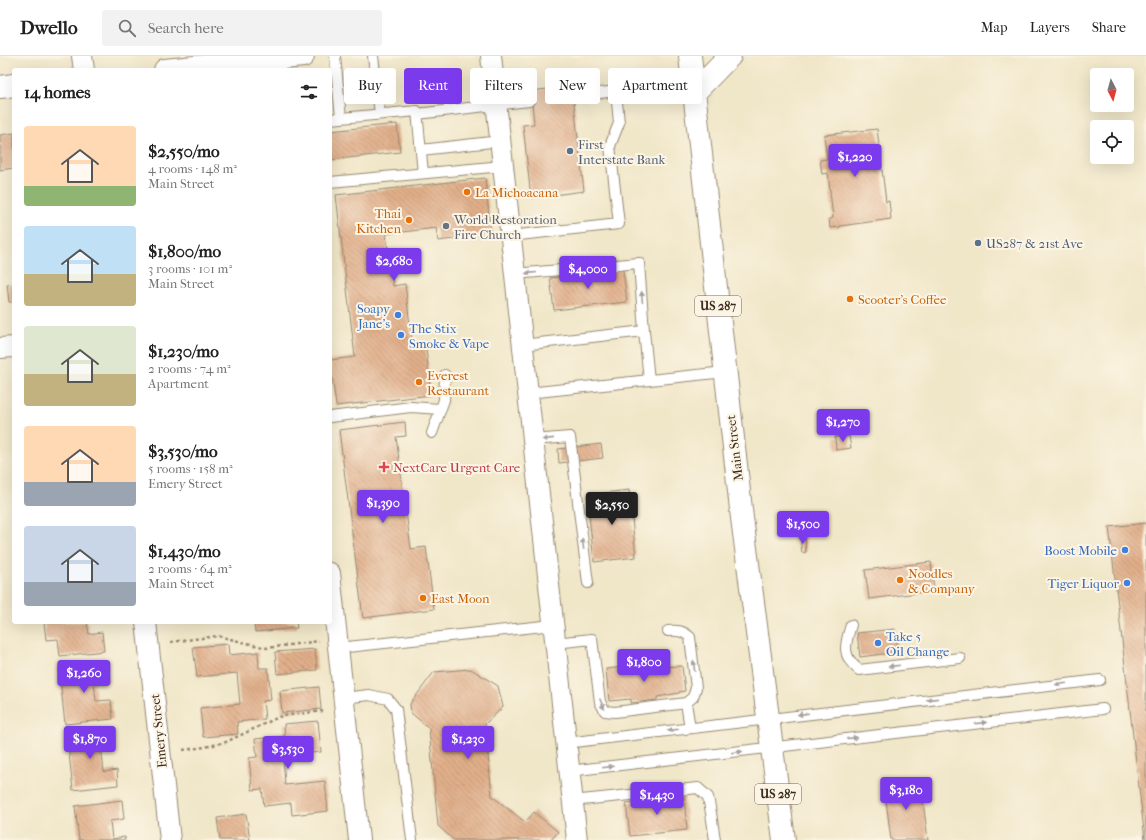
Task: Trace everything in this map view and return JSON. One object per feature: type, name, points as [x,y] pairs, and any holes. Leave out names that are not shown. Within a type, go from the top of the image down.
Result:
[{"type":"main road","points":[[202,68],[275,64],[303,56]]},
{"type":"main road","name":"Main Street","points":[[690,56],[691,68]]},
{"type":"main road","points":[[702,84],[730,56]]},
{"type":"main road","points":[[0,87],[12,85]]},
{"type":"main road","name":"Main Street","points":[[695,104],[725,372],[784,840]]},
{"type":"street","points":[[82,56],[84,68]]},
{"type":"street","points":[[490,56],[577,840]]},
{"type":"street","points":[[0,348],[12,347]]},
{"type":"street","points":[[332,591],[359,840]]},
{"type":"street","name":"Emery Street","points":[[146,624],[170,840]]},
{"type":"lane","points":[[334,56],[341,118]]},
{"type":"lane","points":[[373,56],[380,114]]},
{"type":"lane","points":[[510,236],[619,224],[610,146],[619,123],[616,91],[600,93]]},
{"type":"lane","points":[[417,114],[504,104]]},
{"type":"lane","points":[[332,119],[417,111],[423,173]]},
{"type":"lane","points":[[421,150],[500,141]]},
{"type":"lane","points":[[332,182],[503,166]]},
{"type":"lane","points":[[515,274],[639,263],[649,380]]},
{"type":"lane","points":[[522,345],[644,331]]},
{"type":"lane","points":[[528,393],[725,372]]},
{"type":"lane","points":[[432,433],[444,400],[445,375]]},
{"type":"lane","points":[[332,416],[411,407],[440,409]]},
{"type":"lane","points":[[533,440],[570,437],[588,583]]},
{"type":"lane","points":[[851,625],[846,641],[847,656],[851,663],[859,670],[960,658]]},
{"type":"lane","points":[[338,644],[554,634],[592,639],[600,702],[605,711],[615,712],[686,703],[693,697],[696,688],[690,637],[684,632],[678,630],[668,631]]},
{"type":"lane","points":[[566,743],[1100,680]]},
{"type":"lane","points":[[344,698],[369,695],[388,699],[396,709],[412,840]]},
{"type":"lane","points":[[686,703],[690,728]]},
{"type":"lane","points":[[569,771],[1103,709]]},
{"type":"lane","points":[[572,801],[698,788],[708,797],[712,813],[715,840]]},
{"type":"path","points":[[171,642],[218,636],[267,648],[338,644]]},
{"type":"path","points":[[183,750],[226,742],[281,716],[323,711]]},
{"type":"building","points":[[545,89],[545,104],[574,104],[584,191],[531,198],[523,125],[534,124],[532,104],[537,104],[537,90]]},
{"type":"building","points":[[397,124],[400,152],[332,160],[332,131]]},
{"type":"building","points":[[877,129],[886,202],[889,201],[891,219],[830,228],[829,219],[833,218],[828,173],[822,174],[820,160],[827,159],[824,135]]},
{"type":"building","points":[[12,133],[12,168],[0,170],[0,135]]},
{"type":"building","points":[[485,178],[491,234],[438,241],[436,228],[386,234],[393,286],[405,284],[413,350],[426,348],[431,395],[336,406],[332,375],[332,360],[355,357],[336,195]]},
{"type":"building","points":[[623,270],[627,302],[554,310],[550,278]]},
{"type":"building","points":[[12,284],[12,302],[9,302],[7,285]]},
{"type":"building","points":[[405,422],[406,436],[396,437],[411,549],[426,547],[434,609],[363,618],[339,430]]},
{"type":"building","points":[[849,436],[851,448],[836,450],[835,437]]},
{"type":"building","points":[[601,444],[603,458],[559,463],[558,449]]},
{"type":"building","points":[[629,490],[636,557],[594,562],[587,495]]},
{"type":"building","points":[[1146,523],[1146,840],[1145,840],[1109,527]]},
{"type":"building","points":[[805,537],[806,552],[802,553],[800,538]]},
{"type":"building","name":"Noodles & Company","points":[[931,562],[934,591],[869,599],[865,570]]},
{"type":"building","points":[[44,624],[87,624],[89,634],[102,632],[104,651],[60,656],[58,639],[46,640]]},
{"type":"building","points":[[254,624],[296,624],[297,628],[255,632]]},
{"type":"building","name":"Take 5 Oil Change","points":[[895,629],[898,652],[860,657],[857,633]]},
{"type":"building","points":[[228,644],[229,655],[258,652],[259,668],[268,668],[271,700],[263,701],[265,719],[237,722],[238,734],[203,737],[200,708],[240,704],[237,673],[197,677],[193,647]]},
{"type":"building","points":[[315,649],[317,670],[277,674],[275,652]]},
{"type":"building","points":[[106,664],[108,682],[94,683],[96,701],[111,700],[113,719],[65,724],[59,669]]},
{"type":"building","points":[[652,664],[653,667],[682,666],[685,691],[657,697],[657,700],[631,703],[631,699],[609,701],[606,669]]},
{"type":"building","points":[[471,669],[498,686],[503,707],[485,724],[492,796],[525,822],[534,812],[558,832],[551,840],[454,840],[438,826],[429,728],[411,713],[410,704],[434,672]]},
{"type":"building","points":[[319,687],[321,709],[282,713],[280,691]]},
{"type":"building","points":[[318,721],[321,752],[283,756],[285,785],[325,781],[328,811],[292,815],[291,803],[264,806],[262,789],[252,790],[249,758],[257,757],[255,739],[285,736],[284,724]]},
{"type":"building","points":[[112,730],[114,744],[101,745],[104,772],[117,770],[118,785],[73,790],[67,735]]},
{"type":"building","points":[[920,779],[928,840],[891,840],[884,784]]},
{"type":"building","points":[[684,797],[687,830],[630,836],[626,803]]},
{"type":"building","points":[[122,800],[124,819],[110,821],[112,839],[125,837],[125,840],[79,840],[75,806]]},
{"type":"building","points":[[246,814],[250,840],[220,840],[217,818]]},
{"type":"place","name":"First Interstate Bank","points":[[570,151]]},
{"type":"place","name":"La Michoacana","points":[[467,192]]},
{"type":"place","name":"Thai Kitchen","points":[[409,220]]},
{"type":"place","name":"World Restoration Fire Church","points":[[446,226]]},
{"type":"place","name":"US287 & 21st Ave","points":[[978,243]]},
{"type":"place","name":"Scooter's Coffee","points":[[850,299]]},
{"type":"place","name":"Soapy Jane's","points":[[398,315]]},
{"type":"place","name":"The Stix Smoke & Vape","points":[[401,335]]},
{"type":"place","name":"Everest Restaurant","points":[[419,382]]},
{"type":"place","name":"NextCare Urgent Care","points":[[384,467]]},
{"type":"place","name":"Boost Mobile","points":[[1125,550]]},
{"type":"place","name":"Noodles & Company","points":[[900,580]]},
{"type":"place","name":"Tiger Liquor","points":[[1127,583]]},
{"type":"place","name":"East Moon","points":[[423,598]]},
{"type":"place","name":"Take 5 Oil Change","points":[[878,643]]}]
